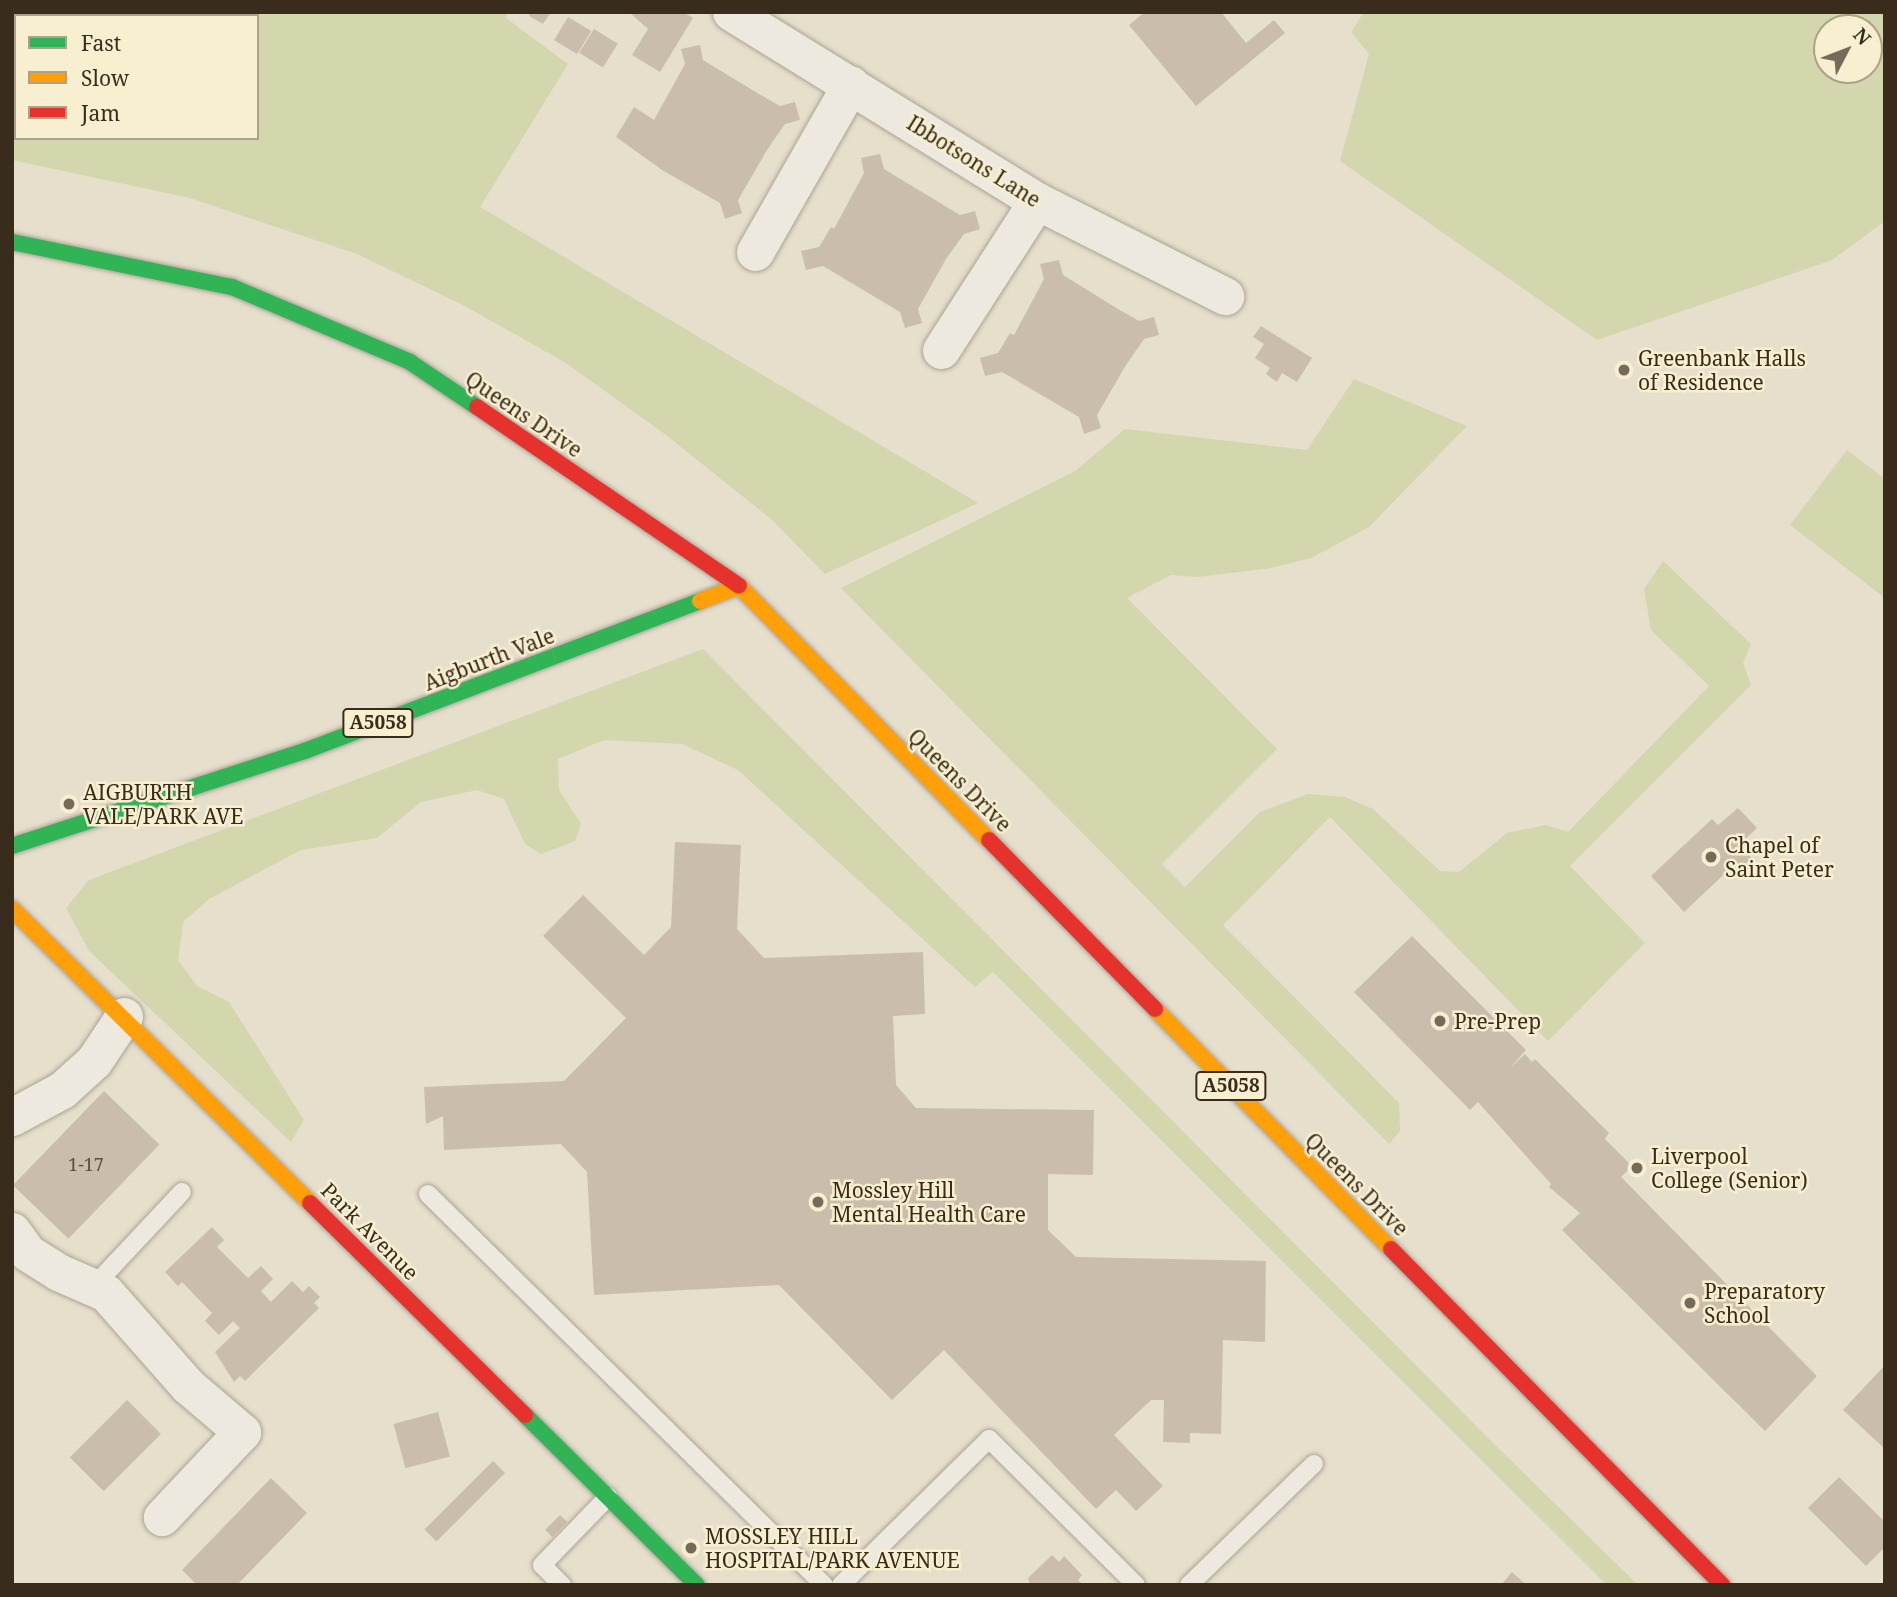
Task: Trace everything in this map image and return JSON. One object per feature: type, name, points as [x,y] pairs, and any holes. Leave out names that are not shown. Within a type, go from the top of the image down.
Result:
[{"type":"main road","name":"Queens Drive","points":[[12,242],[232,287],[410,362],[740,586],[1722,1585]]},
{"type":"main road","name":"Aigburth Vale","points":[[12,846],[305,751],[740,586]]},
{"type":"main road","name":"Park Avenue","points":[[12,909],[124,1016],[695,1584]]},
{"type":"street","name":"Ibbotsons Lane","points":[[731,12],[1037,201],[1225,296]]},
{"type":"street","points":[[755,252],[851,84]]},
{"type":"street","points":[[941,350],[1037,201]]},
{"type":"street","points":[[12,1117],[62,1090],[94,1061],[124,1016]]},
{"type":"street","points":[[12,1231],[28,1253],[106,1293],[188,1386],[242,1432],[162,1517]]},
{"type":"lane","points":[[93,1287],[182,1192]]},
{"type":"lane","points":[[428,1194],[824,1585]]},
{"type":"lane","points":[[841,1585],[989,1440],[1136,1585]]},
{"type":"lane","points":[[1189,1585],[1314,1464]]},
{"type":"lane","points":[[562,1585],[542,1565],[608,1497]]},
{"type":"green space","points":[[12,12],[508,12],[506,18],[568,64],[480,207],[978,503],[825,574],[771,519],[666,435],[566,363],[463,305],[357,254],[190,198],[12,160]]},
{"type":"green space","points":[[1364,12],[1885,12],[1885,221],[1832,260],[1597,340],[1340,161],[1369,54],[1351,32]]},
{"type":"green space","points":[[1354,379],[1467,426],[1369,527],[1311,558],[1271,568],[1198,577],[1171,575],[1127,598],[1277,749],[1162,864],[1185,887],[1260,812],[1308,794],[1345,797],[1373,809],[1440,871],[1459,872],[1507,833],[1546,825],[1568,832],[1709,686],[1651,630],[1644,589],[1663,561],[1751,644],[1743,663],[1751,685],[1570,866],[1645,943],[1548,1041],[1330,817],[1223,925],[1399,1103],[1400,1131],[1389,1144],[841,588],[1075,471],[1125,429],[1307,450]]},
{"type":"green space","points":[[1847,450],[1885,479],[1885,598],[1790,525]]},
{"type":"green space","points":[[703,649],[1493,1443],[1638,1585],[1607,1585],[993,972],[975,987],[738,770],[682,744],[604,740],[558,759],[559,790],[581,824],[575,841],[541,854],[525,844],[504,799],[477,790],[421,802],[377,838],[301,850],[209,899],[183,922],[178,960],[197,986],[229,1002],[304,1120],[291,1142],[89,951],[66,908],[89,880]]},
{"type":"building","points":[[531,12],[551,12],[543,24],[529,16]]},
{"type":"building","points":[[629,12],[683,12],[693,18],[660,72],[632,55],[648,29]]},
{"type":"building","points":[[1145,12],[1221,12],[1246,43],[1274,20],[1285,33],[1196,106],[1129,25]]},
{"type":"building","points":[[568,17],[591,31],[577,54],[554,40]]},
{"type":"building","points":[[594,29],[618,44],[603,68],[579,53]]},
{"type":"building","points":[[700,45],[703,60],[759,94],[780,106],[795,102],[800,120],[785,124],[767,150],[738,200],[742,213],[725,219],[720,203],[662,170],[616,137],[634,107],[654,120],[685,64],[681,49]]},
{"type":"building","points":[[880,154],[884,169],[960,215],[975,211],[980,229],[964,234],[946,259],[918,309],[922,323],[905,328],[900,312],[823,266],[806,270],[801,251],[819,247],[831,227],[834,229],[864,173],[861,158]]},
{"type":"building","points":[[1059,260],[1063,275],[1118,309],[1139,321],[1154,317],[1159,335],[1144,339],[1126,365],[1097,415],[1101,428],[1084,434],[1079,417],[1002,372],[985,376],[980,358],[998,353],[1010,333],[1014,335],[1044,279],[1040,264]]},
{"type":"building","points":[[1261,326],[1312,358],[1297,382],[1282,373],[1277,382],[1266,374],[1270,368],[1255,358],[1264,344],[1253,337]]},
{"type":"building","name":"Chapel of Saint Peter","points":[[1738,808],[1757,828],[1739,845],[1754,860],[1740,873],[1733,866],[1684,912],[1651,876],[1712,819],[1718,825]]},
{"type":"building","name":"Mossley Hill Mental Health Care","points":[[675,842],[741,845],[737,929],[764,958],[923,952],[925,1014],[893,1016],[896,1085],[916,1108],[1094,1110],[1093,1175],[1048,1174],[1048,1230],[1076,1257],[1266,1261],[1265,1342],[1223,1340],[1221,1434],[1190,1433],[1190,1443],[1163,1442],[1164,1400],[1151,1400],[1114,1435],[1163,1486],[1136,1511],[1116,1490],[1096,1509],[944,1350],[892,1400],[779,1285],[594,1295],[587,1172],[561,1144],[444,1150],[443,1116],[426,1124],[424,1087],[564,1081],[626,1018],[543,936],[583,895],[644,955],[671,927]]},
{"type":"building","name":"Preparatory School","points":[[1412,936],[1526,1050],[1510,1068],[1525,1054],[1532,1062],[1535,1059],[1609,1133],[1605,1139],[1632,1166],[1621,1177],[1817,1376],[1765,1431],[1562,1230],[1580,1213],[1549,1187],[1551,1184],[1478,1102],[1470,1110],[1354,992]]},
{"type":"building","points":[[104,1091],[159,1144],[68,1239],[13,1185]]},
{"type":"building","points":[[212,1227],[224,1240],[217,1247],[248,1278],[261,1266],[273,1279],[261,1291],[271,1302],[292,1281],[303,1292],[309,1286],[320,1297],[314,1303],[319,1308],[245,1381],[240,1376],[234,1382],[215,1352],[240,1328],[233,1321],[219,1335],[205,1321],[212,1313],[182,1282],[178,1286],[165,1272]]},
{"type":"building","points":[[1885,1365],[1885,1449],[1843,1410]]},
{"type":"building","points":[[127,1400],[161,1434],[104,1491],[70,1457]]},
{"type":"building","points":[[438,1412],[450,1456],[405,1468],[394,1424]]},
{"type":"building","points":[[493,1461],[505,1473],[436,1542],[424,1530]]},
{"type":"building","points":[[1839,1477],[1885,1522],[1885,1547],[1866,1566],[1808,1508]]},
{"type":"building","points":[[271,1478],[307,1513],[237,1585],[197,1585],[182,1570]]},
{"type":"building","points":[[560,1515],[567,1522],[552,1537],[545,1530]]},
{"type":"building","points":[[1052,1555],[1059,1562],[1064,1556],[1082,1575],[1078,1580],[1083,1585],[1030,1585],[1028,1578]]},
{"type":"building","points":[[1512,1572],[1526,1585],[1501,1585]]},
{"type":"traffic: fast","points":[[12,242],[232,287],[410,362],[477,407]]},
{"type":"traffic: fast","points":[[12,846],[305,751],[700,601]]},
{"type":"traffic: fast","points":[[525,1415],[697,1585]]},
{"type":"traffic: slow","points":[[700,601],[739,586],[989,840]]},
{"type":"traffic: slow","points":[[12,909],[310,1203]]},
{"type":"traffic: slow","points":[[1155,1009],[1391,1249]]},
{"type":"traffic: jam","points":[[477,407],[739,586]]},
{"type":"traffic: jam","points":[[989,840],[1155,1009]]},
{"type":"traffic: jam","points":[[310,1203],[525,1415]]},
{"type":"traffic: jam","points":[[1391,1249],[1722,1585]]},
{"type":"place","name":"Greenbank Halls of Residence","points":[[1624,370]]},
{"type":"place","name":"AIGBURTH VALE/PARK AVE","points":[[69,804]]},
{"type":"place","name":"Chapel of Saint Peter","points":[[1711,857]]},
{"type":"place","name":"Pre-Prep","points":[[1440,1021]]},
{"type":"place","name":"Liverpool College (Senior)","points":[[1637,1168]]},
{"type":"place","name":"Mossley Hill Mental Health Care","points":[[818,1202]]},
{"type":"place","name":"Preparatory School","points":[[1690,1303]]},
{"type":"place","name":"MOSSLEY HILL HOSPITAL/PARK AVENUE","points":[[691,1548]]}]
